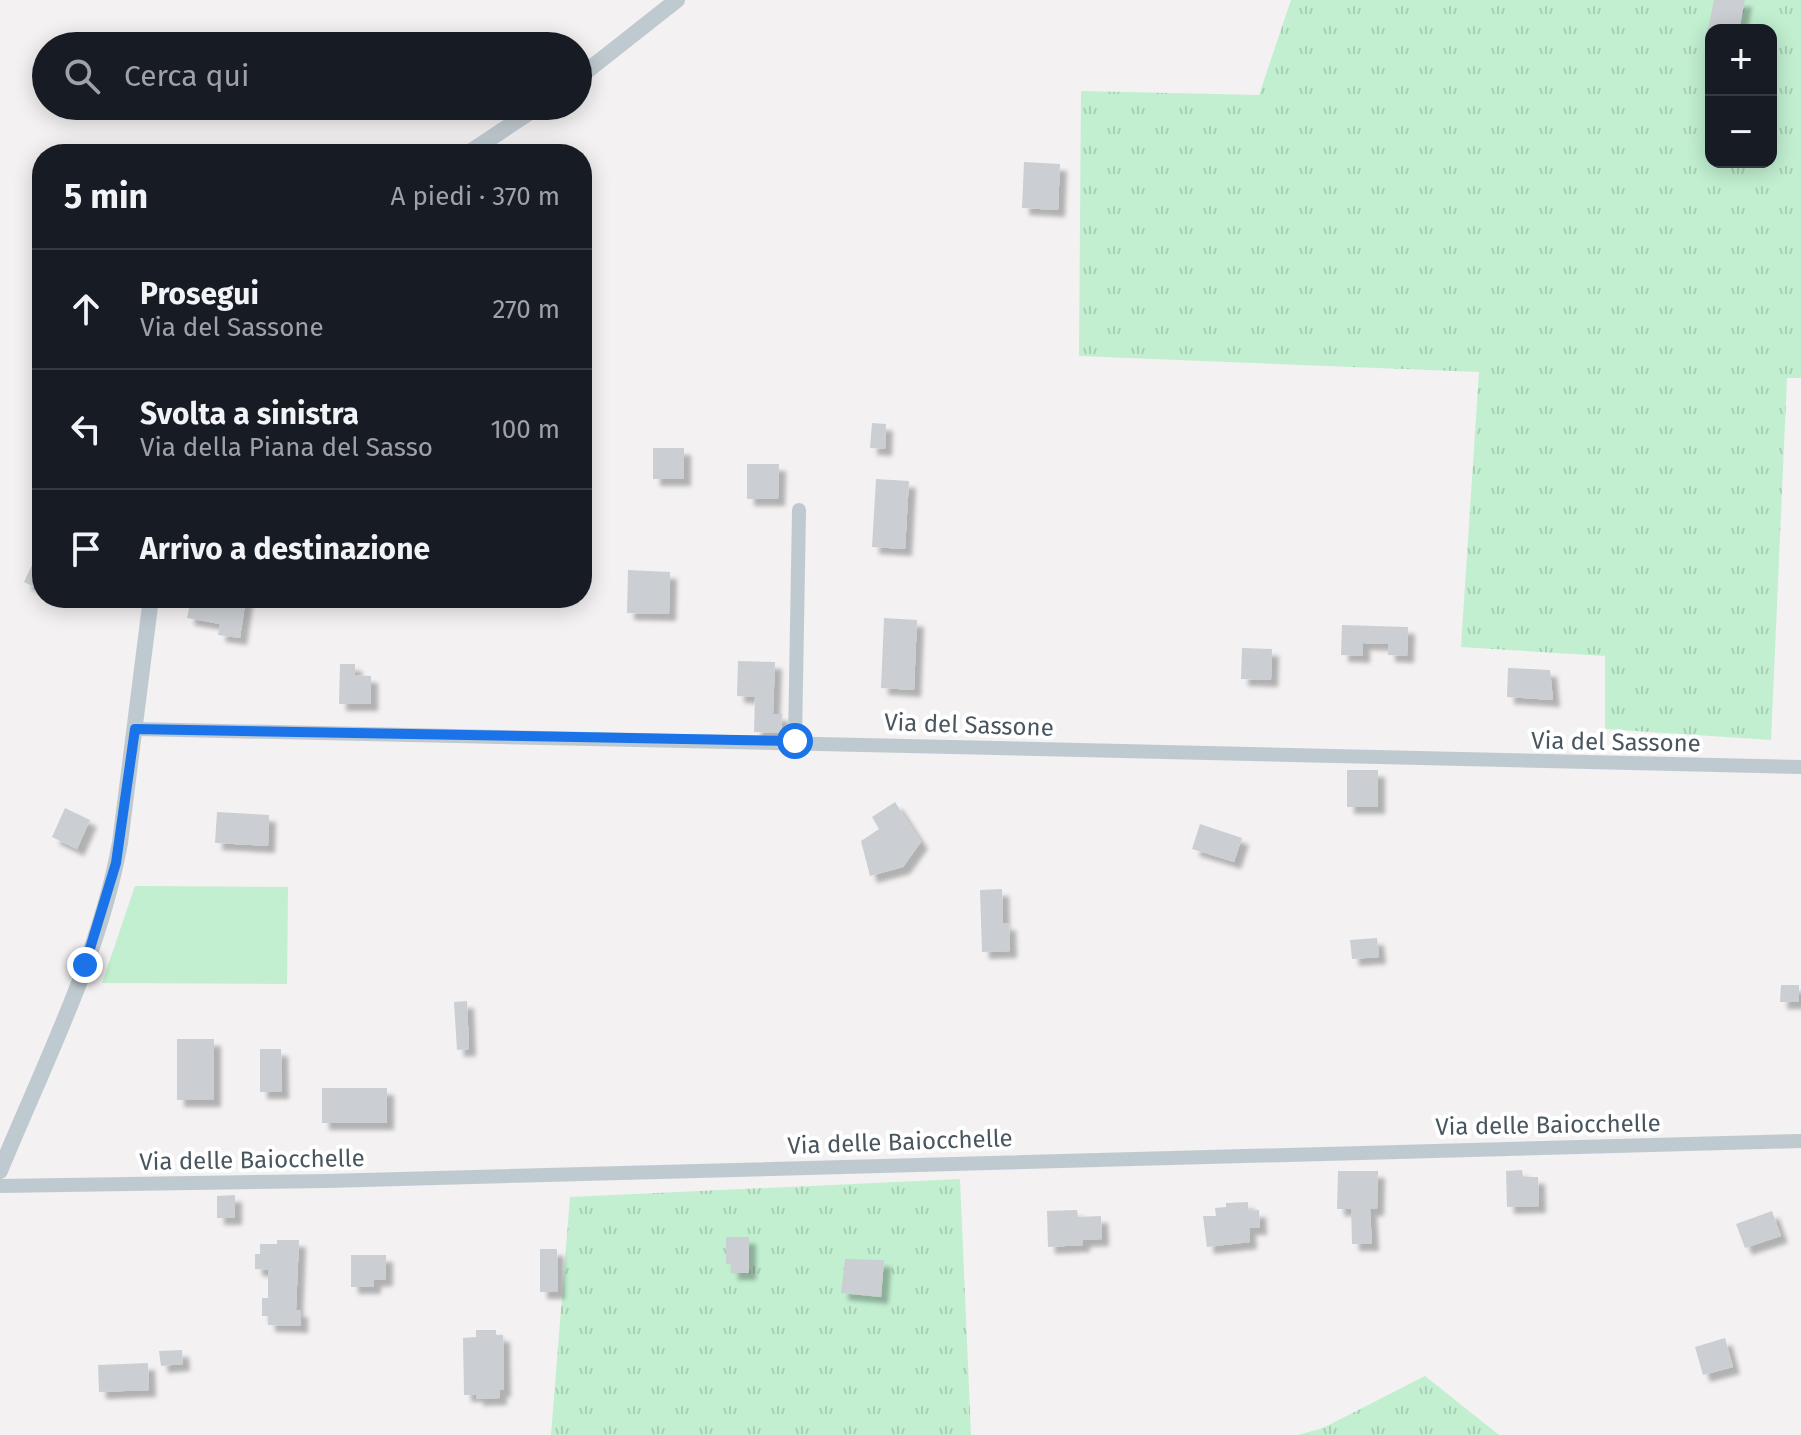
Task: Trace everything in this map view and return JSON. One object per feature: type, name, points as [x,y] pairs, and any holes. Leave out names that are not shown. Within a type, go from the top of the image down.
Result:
[{"type":"street","points":[[592,67],[677,0]]},
{"type":"street","points":[[482,144],[518,120]]},
{"type":"street","points":[[795,741],[799,510]]},
{"type":"street","points":[[0,1171],[102,916],[120,843],[150,608]]},
{"type":"street","name":"Via del Sassone","points":[[135,729],[795,741],[1300,758],[1801,767]]},
{"type":"street","name":"Via delle Baiocchelle","points":[[0,1186],[327,1181],[1801,1141]]},
{"type":"green space","points":[[1291,0],[1801,0],[1801,378],[1787,378],[1771,740],[1605,729],[1605,656],[1461,647],[1479,372],[1079,356],[1081,91],[1259,95]]},
{"type":"green space","points":[[135,886],[288,887],[287,984],[102,983]]},
{"type":"green space","points":[[960,1179],[971,1435],[551,1435],[570,1197]]},
{"type":"green space","points":[[1425,1376],[1499,1435],[1298,1435],[1323,1428]]},
{"type":"building","points":[[1714,0],[1745,0],[1740,24],[1709,24]]},
{"type":"building","points":[[1024,162],[1060,164],[1058,210],[1022,208]]},
{"type":"building","points":[[872,423],[886,424],[885,449],[870,448]]},
{"type":"building","points":[[653,448],[684,448],[684,479],[653,479]]},
{"type":"building","points":[[747,464],[779,464],[778,499],[747,499]]},
{"type":"building","points":[[876,479],[909,481],[905,549],[872,547]]},
{"type":"building","points":[[32,565],[32,586],[24,582]]},
{"type":"building","points":[[628,570],[670,572],[669,614],[627,613]]},
{"type":"building","points":[[189,608],[244,608],[240,638],[218,635],[220,624],[187,618]]},
{"type":"building","points":[[884,618],[917,620],[914,690],[881,688]]},
{"type":"building","points":[[1342,625],[1408,627],[1407,656],[1388,655],[1388,644],[1363,643],[1363,656],[1341,655]]},
{"type":"building","points":[[1242,648],[1272,649],[1271,680],[1241,679]]},
{"type":"building","points":[[738,661],[775,662],[773,714],[782,714],[781,733],[754,732],[755,697],[737,696]]},
{"type":"building","points":[[340,664],[355,664],[355,675],[371,676],[371,704],[339,704]]},
{"type":"building","points":[[1508,668],[1550,670],[1553,700],[1507,697]]},
{"type":"building","points":[[1347,770],[1378,770],[1378,807],[1347,807]]},
{"type":"building","points":[[895,802],[921,842],[903,867],[870,876],[861,841],[879,829],[872,817]]},
{"type":"building","points":[[65,808],[90,820],[77,849],[52,837]]},
{"type":"building","points":[[217,812],[269,815],[268,846],[215,843]]},
{"type":"building","points":[[1200,824],[1242,838],[1234,862],[1192,849]]},
{"type":"building","points":[[1002,889],[1003,924],[1009,923],[1010,951],[982,952],[980,890]]},
{"type":"building","points":[[1377,938],[1379,957],[1352,959],[1350,940]]},
{"type":"building","points":[[1781,985],[1799,985],[1799,1002],[1780,1002]]},
{"type":"building","points":[[467,1001],[469,1049],[457,1050],[454,1002]]},
{"type":"building","points":[[177,1039],[214,1039],[214,1100],[177,1100]]},
{"type":"building","points":[[260,1049],[281,1049],[282,1092],[260,1092]]},
{"type":"building","points":[[322,1088],[387,1088],[387,1123],[322,1123]]},
{"type":"building","points":[[1522,1170],[1523,1177],[1538,1177],[1539,1206],[1507,1207],[1506,1171]]},
{"type":"building","points":[[1338,1171],[1378,1171],[1377,1209],[1370,1209],[1372,1244],[1352,1244],[1351,1209],[1337,1209]]},
{"type":"building","points":[[235,1195],[235,1218],[217,1218],[217,1196]]},
{"type":"building","points":[[1248,1202],[1248,1211],[1259,1210],[1260,1228],[1249,1228],[1250,1242],[1207,1247],[1203,1216],[1216,1216],[1215,1208],[1226,1207],[1226,1203]]},
{"type":"building","points":[[1077,1210],[1078,1217],[1101,1216],[1102,1239],[1083,1240],[1083,1245],[1048,1247],[1047,1211]]},
{"type":"building","points":[[1772,1211],[1781,1236],[1745,1248],[1736,1224]]},
{"type":"building","points":[[726,1237],[749,1237],[749,1273],[731,1273],[731,1264],[726,1264]]},
{"type":"building","points":[[277,1240],[299,1240],[296,1310],[301,1310],[301,1326],[268,1325],[268,1316],[262,1316],[262,1298],[268,1298],[268,1270],[255,1269],[255,1254],[260,1254],[260,1244],[277,1244]]},
{"type":"building","points":[[540,1249],[557,1249],[558,1292],[540,1292]]},
{"type":"building","points":[[351,1255],[386,1255],[386,1279],[374,1280],[374,1287],[351,1287]]},
{"type":"building","points":[[845,1259],[884,1260],[881,1297],[841,1293]]},
{"type":"building","points":[[476,1330],[496,1330],[496,1335],[503,1335],[504,1390],[500,1390],[500,1398],[476,1399],[476,1395],[464,1395],[463,1338],[476,1337]]},
{"type":"building","points":[[1725,1338],[1733,1367],[1703,1375],[1695,1347]]},
{"type":"building","points":[[182,1350],[183,1364],[161,1366],[159,1351]]},
{"type":"building","points":[[148,1363],[149,1390],[99,1392],[98,1365]]},
{"type":"route","points":[[85,965],[116,863],[135,729],[601,740],[795,741]]}]
